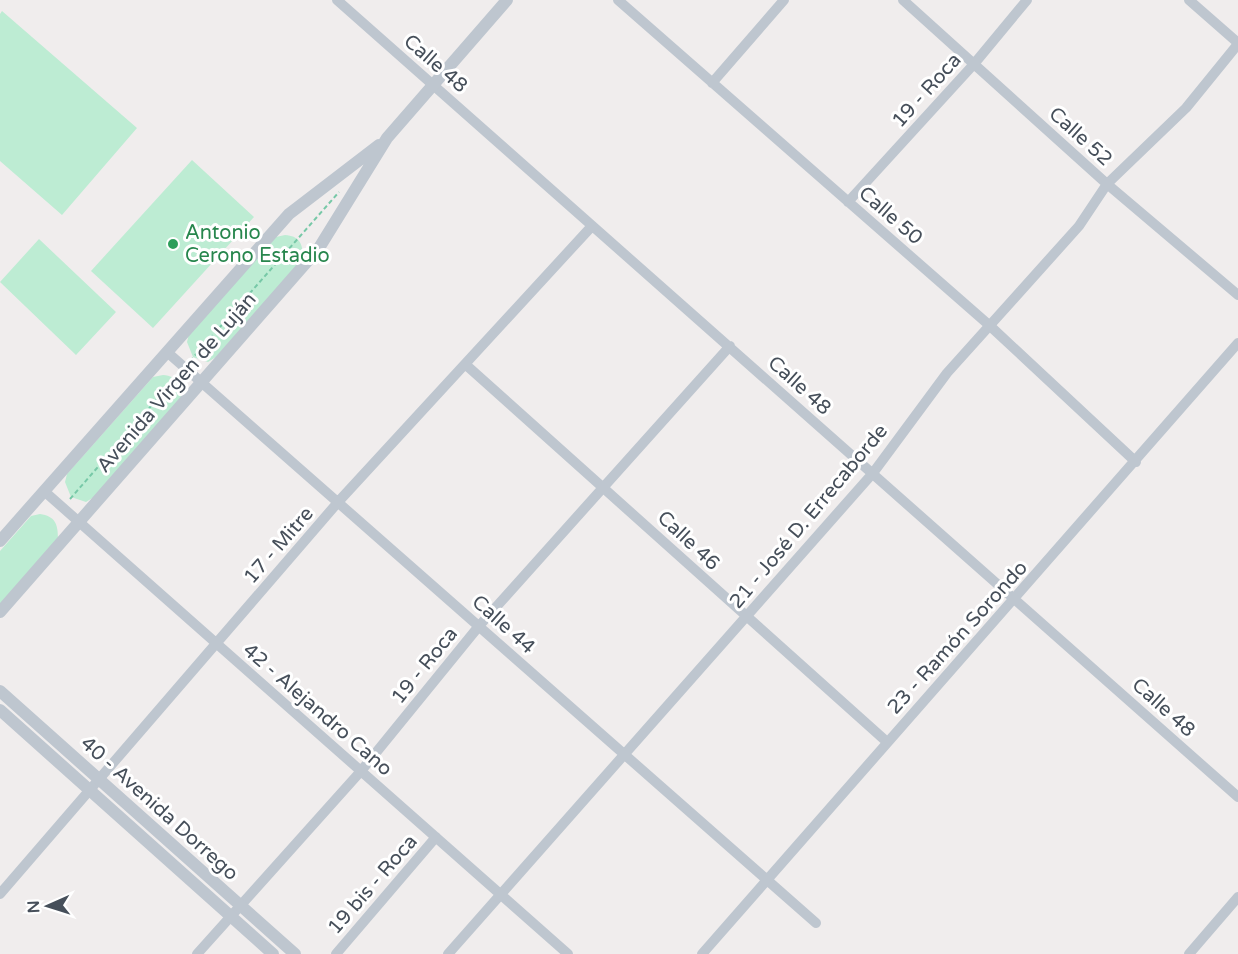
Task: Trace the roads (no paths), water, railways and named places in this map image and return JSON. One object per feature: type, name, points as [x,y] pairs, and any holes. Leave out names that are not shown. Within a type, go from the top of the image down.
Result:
[{"type":"street","name":"Calle 48","points":[[337,0],[1238,797]]},
{"type":"street","name":"Avenida Virgen de Luján","points":[[0,612],[319,248],[387,138],[507,0]]},
{"type":"street","name":"Calle 50","points":[[618,0],[989,325],[1136,462]]},
{"type":"street","points":[[712,83],[784,0]]},
{"type":"street","name":"Calle 52","points":[[903,0],[1107,184],[1238,295]]},
{"type":"street","name":"19 - Roca","points":[[848,202],[974,64],[1026,0]]},
{"type":"street","points":[[1189,0],[1238,44]]},
{"type":"street","name":"21 - José D. Errecaborde","points":[[448,954],[873,474],[947,373],[1079,226],[1107,184],[1186,108],[1238,44]]},
{"type":"street","name":"Avenida Virgen de Luján","points":[[0,541],[289,214],[387,138]]},
{"type":"street","name":"17 - Mitre","points":[[0,894],[91,792],[339,501],[592,226]]},
{"type":"street","name":"23 - Ramón Sorondo","points":[[702,954],[1238,344]]},
{"type":"street","name":"19 - Roca","points":[[196,954],[361,771],[479,626],[730,346]]},
{"type":"street","name":"Calle 44","points":[[167,352],[816,923]]},
{"type":"street","name":"Calle 46","points":[[465,364],[604,486],[746,617],[887,742]]},
{"type":"street","name":"42 - Alejandro Cano","points":[[44,492],[568,954]]},
{"type":"street","name":"40 - Avenida Dorrego","points":[[0,691],[295,954]]},
{"type":"street","name":"40 - Avenida Dorrego","points":[[0,710],[273,954]]},
{"type":"street","name":"19 bis - Roca","points":[[336,954],[436,837]]},
{"type":"street","points":[[1189,954],[1238,897]]},
{"type":"place","name":"Antonio Cerono Estadio","points":[[173,244]]}]
